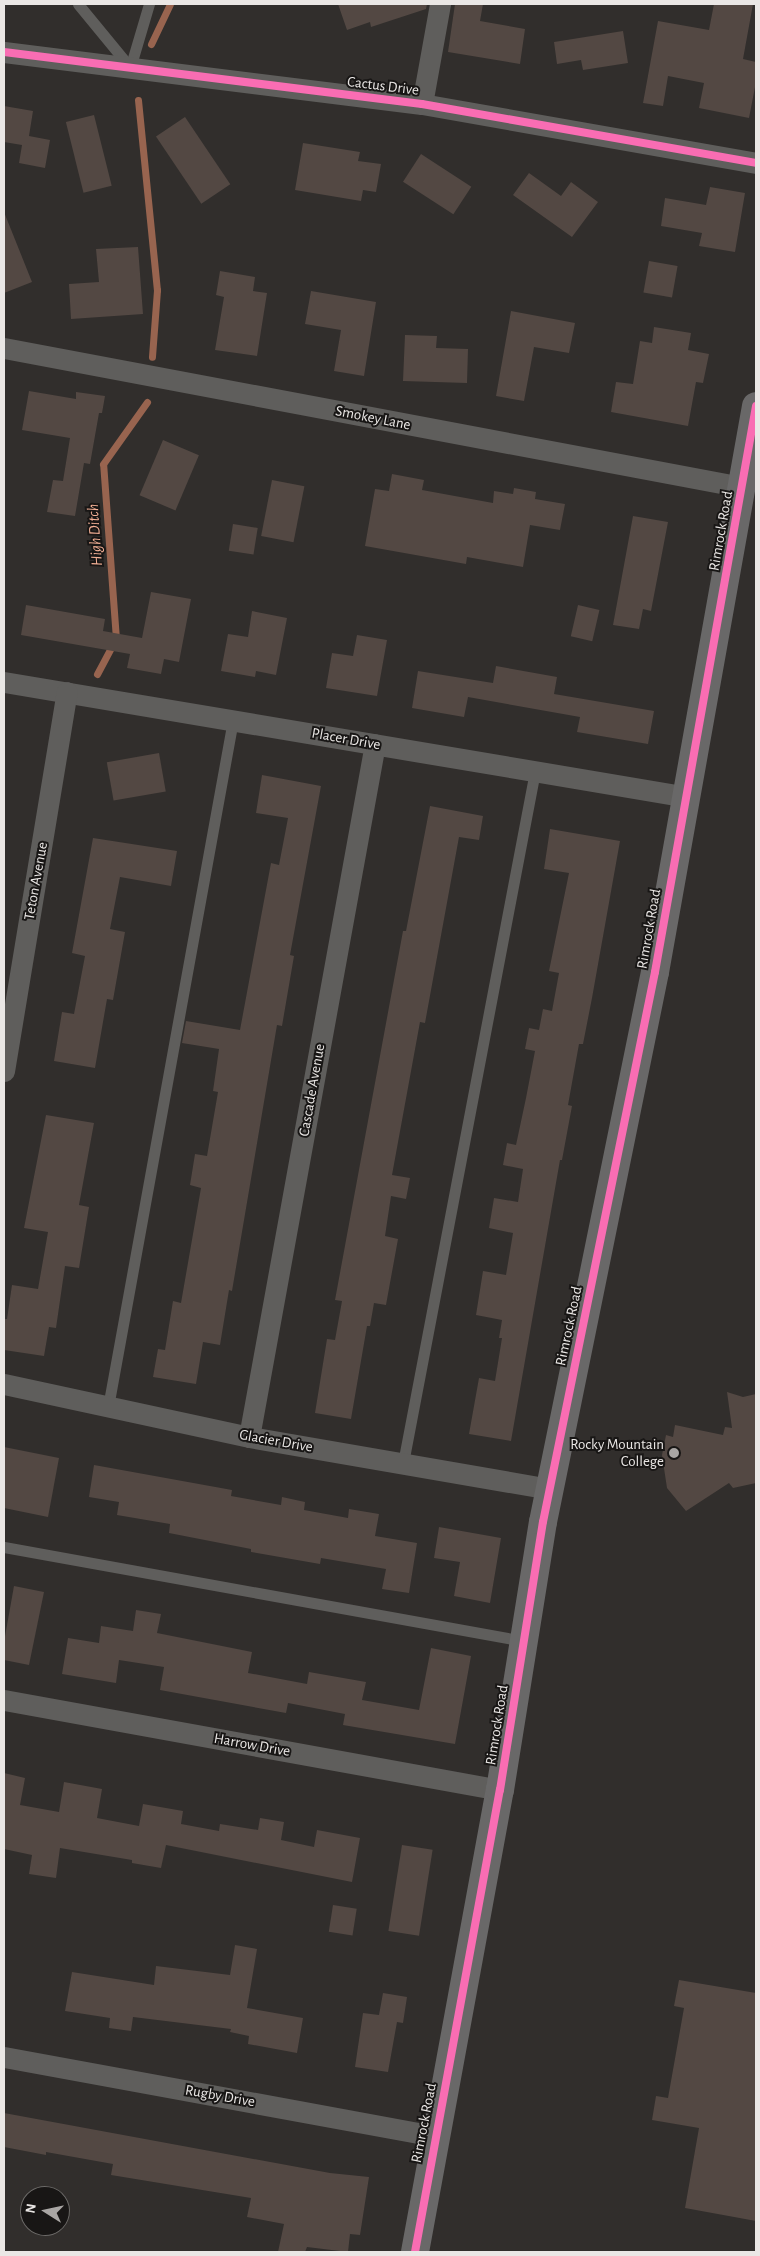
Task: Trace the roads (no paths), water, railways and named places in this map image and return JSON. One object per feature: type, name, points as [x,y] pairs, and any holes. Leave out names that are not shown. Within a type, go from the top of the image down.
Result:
[{"type":"main road","name":"Rimrock Road","points":[[415,2252],[500,1790],[549,1489],[654,981],[756,406]]},
{"type":"street","points":[[422,104],[440,4]]},
{"type":"street","name":"Cactus Drive","points":[[4,52],[422,104],[756,163]]},
{"type":"street","name":"Smokey Lane","points":[[4,348],[742,487]]},
{"type":"street","name":"Placer Drive","points":[[4,682],[688,797]]},
{"type":"street","name":"Teton Avenue","points":[[4,1071],[68,692]]},
{"type":"street","name":"Cascade Avenue","points":[[249,1437],[375,744]]},
{"type":"street","name":"Glacier Drive","points":[[4,1384],[249,1437],[549,1489]]},
{"type":"street","name":"Harrow Drive","points":[[4,1700],[500,1790]]},
{"type":"street","name":"Rugby Drive","points":[[4,2057],[436,2136]]},
{"type":"lane","points":[[78,4],[130,68]]},
{"type":"lane","points":[[130,68],[149,4]]},
{"type":"lane","points":[[108,1406],[233,720]]},
{"type":"lane","points":[[403,1463],[535,771]]},
{"type":"lane","points":[[4,1547],[524,1641]]},
{"type":"waterway","name":"High Ditch","points":[[151,44],[170,4]]},
{"type":"waterway","name":"High Ditch","points":[[138,100],[157,290],[152,357]]},
{"type":"waterway","name":"High Ditch","points":[[97,674],[116,639],[103,464],[147,402]]},
{"type":"place","name":"Rocky Mountain College","points":[[674,1453]]}]
